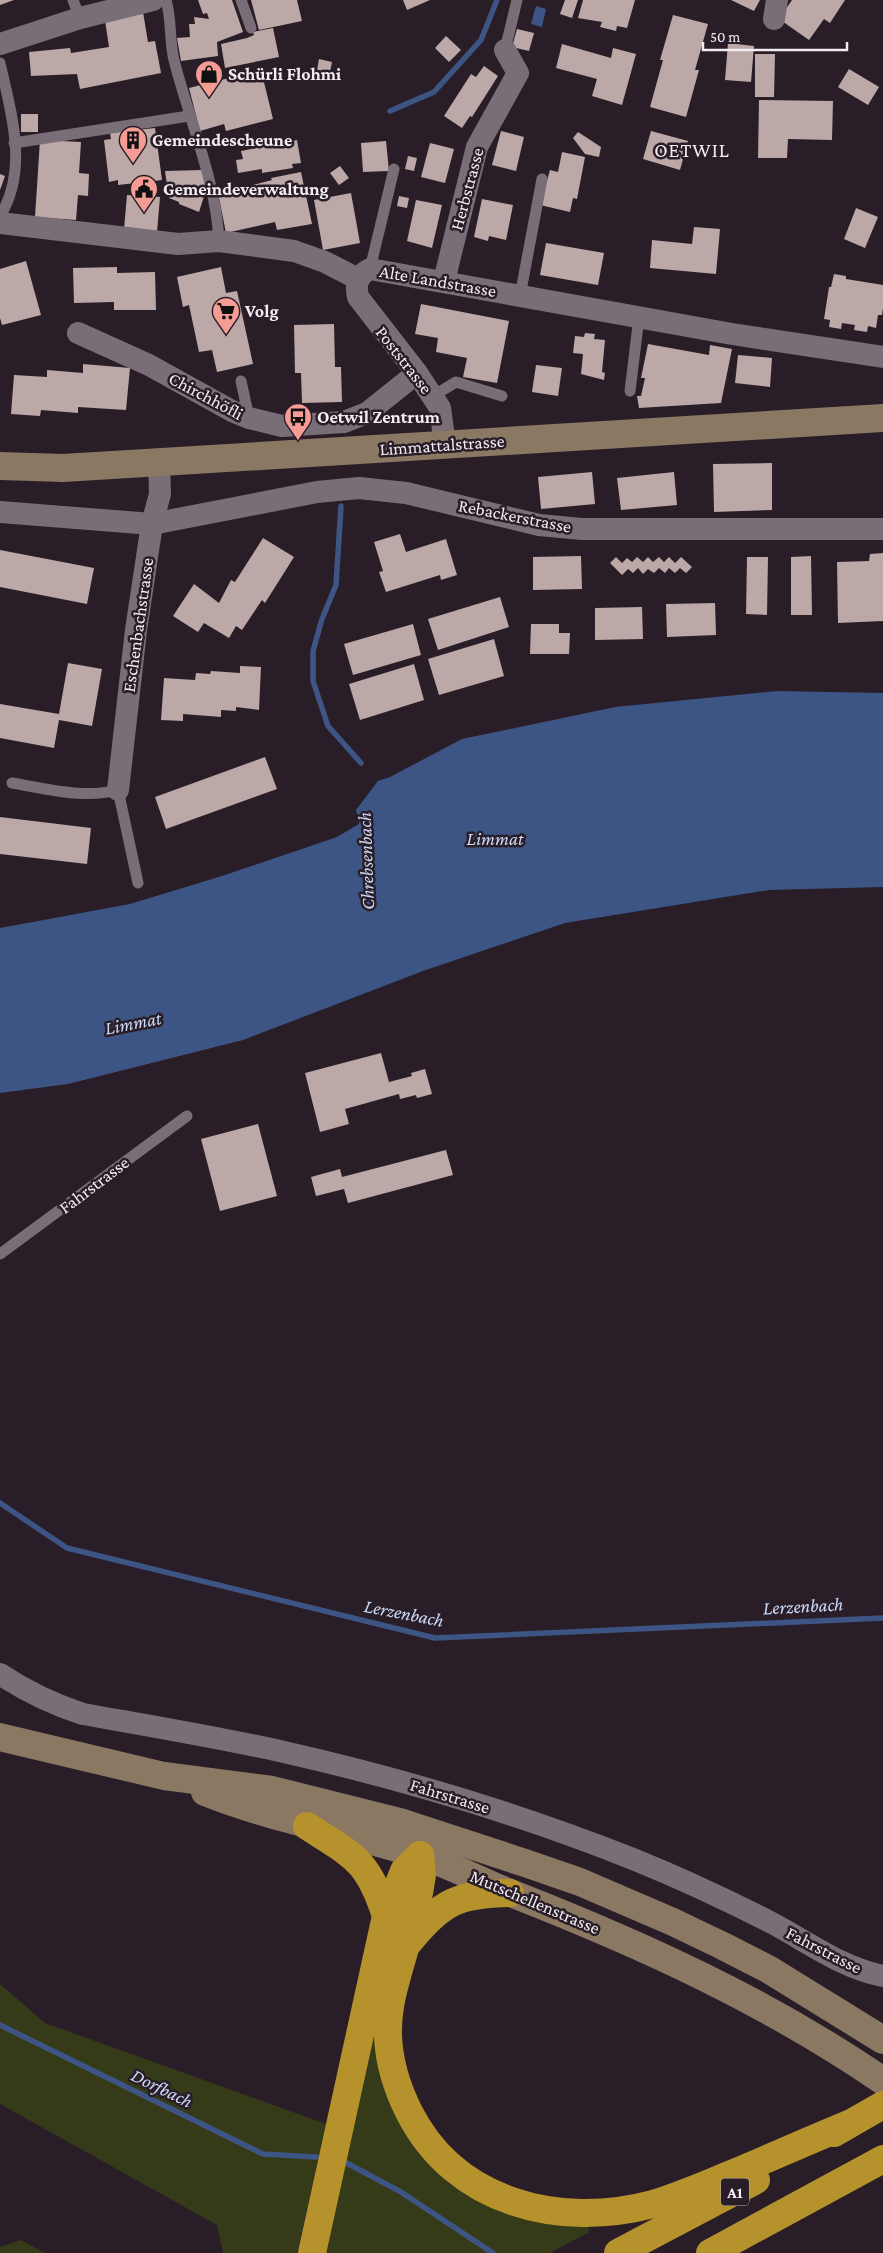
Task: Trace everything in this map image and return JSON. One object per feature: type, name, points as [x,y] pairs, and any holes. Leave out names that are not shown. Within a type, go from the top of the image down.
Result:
[{"type":"highway","points":[[307,1826],[345,1850],[363,1866],[375,1884],[386,1916]]},
{"type":"highway","points":[[312,2253],[386,1916],[404,1872],[420,1855]]},
{"type":"highway","points":[[420,1855],[422,1875],[405,1948],[394,1985],[388,2019],[390,2054],[398,2088],[412,2119],[432,2147],[456,2172],[501,2198],[534,2209],[568,2213],[607,2211],[652,2204],[697,2188],[851,2123]]},
{"type":"highway","points":[[405,1948],[434,1914],[446,1905],[478,1894],[510,1893]]},
{"type":"highway","name":"A1","points":[[618,2253],[752,2183],[883,2105]]},
{"type":"highway","name":"A1","points":[[710,2253],[883,2159]]},
{"type":"main road","name":"Limmattalstrasse","points":[[0,466],[63,468],[883,418]]},
{"type":"main road","name":"Mutschellenstrasse","points":[[0,1737],[164,1776],[272,1790],[400,1822],[580,1882],[673,1922],[768,1969],[883,2040]]},
{"type":"main road","name":"Mutschellenstrasse","points":[[164,1776],[215,1796],[307,1826],[359,1836],[420,1855],[618,1937],[701,1974],[786,2020],[883,2081]]},
{"type":"main road","points":[[400,1822],[414,1839],[420,1855],[461,1842]]},
{"type":"street","points":[[0,44],[76,9],[152,0]]},
{"type":"street","name":"Herbstrasse","points":[[444,281],[477,147],[518,73],[505,50]]},
{"type":"street","name":"Alte Landstrasse","points":[[0,223],[178,244],[219,241],[294,251],[364,274],[444,281],[732,334],[883,357]]},
{"type":"street","name":"Poststrasse","points":[[364,274],[356,289],[358,297],[433,396],[440,408],[445,444]]},
{"type":"street","name":"Chirchhöfli","points":[[78,333],[149,366],[232,411],[250,418],[282,426],[344,422],[367,413],[417,373]]},
{"type":"street","name":"Eschenbachstrasse","points":[[118,790],[136,630],[152,524],[160,494],[158,461]]},
{"type":"street","name":"Rebackerstrasse","points":[[0,512],[152,524],[317,492],[359,488],[406,492],[539,525],[582,529],[883,529]]},
{"type":"street","name":"Fahrstrasse","points":[[0,1674],[27,1692],[53,1705],[83,1714],[308,1758],[438,1792],[514,1816],[617,1853],[676,1878],[772,1923],[843,1963],[868,1973],[883,1976]]},
{"type":"lane","points":[[166,0],[171,17],[173,58],[214,198],[219,241]]},
{"type":"lane","points":[[241,0],[251,28]]},
{"type":"lane","points":[[505,50],[517,0]]},
{"type":"lane","points":[[0,63],[14,143],[16,173],[11,195],[0,216]]},
{"type":"lane","points":[[14,143],[189,116]]},
{"type":"lane","points":[[364,274],[394,169]]},
{"type":"lane","points":[[520,296],[542,179]]},
{"type":"lane","points":[[630,391],[639,317]]},
{"type":"lane","points":[[241,381],[250,418]]},
{"type":"lane","points":[[433,396],[456,382],[502,396]]},
{"type":"lane","points":[[12,783],[81,794],[103,794],[118,790],[138,883]]},
{"type":"lane","name":"Fahrstrasse","points":[[0,1254],[187,1116]]},
{"type":"green space","points":[[0,1984],[45,2023],[326,2124],[297,2253],[223,2253],[217,2225],[0,2104]]},
{"type":"green space","points":[[382,1989],[420,2149],[588,2226],[589,2232],[550,2253],[319,2253]]},
{"type":"green space","points":[[21,2240],[45,2253],[0,2253],[0,2247]]},
{"type":"water","points":[[536,6],[546,9],[542,27],[531,24]]},
{"type":"water","name":"Limmat","points":[[777,691],[883,693],[883,887],[769,890],[565,923],[423,971],[243,1040],[68,1084],[0,1093],[0,928],[130,904],[222,876],[337,837],[359,824],[356,810],[378,781],[390,777],[462,739],[615,707]]},
{"type":"building","points":[[0,0],[14,0],[0,5]]},
{"type":"building","points":[[198,0],[232,0],[243,32],[217,42],[218,56],[181,61],[177,38],[190,37],[189,24],[195,24],[194,17],[209,19],[207,13],[203,14]]},
{"type":"building","points":[[251,0],[297,0],[302,21],[259,30]]},
{"type":"building","points":[[403,0],[430,0],[407,10]]},
{"type":"building","points":[[565,0],[578,0],[572,18],[560,14]]},
{"type":"building","points":[[583,0],[635,0],[627,28],[617,26],[616,31],[600,27],[602,22],[578,18]]},
{"type":"building","points":[[731,0],[760,0],[754,11]]},
{"type":"building","points":[[792,0],[845,0],[830,23],[824,19],[809,40],[779,19]]},
{"type":"building","points":[[143,12],[148,42],[155,41],[161,73],[80,89],[77,74],[31,76],[29,52],[70,48],[71,53],[109,47],[105,20]]},
{"type":"building","points":[[673,15],[708,24],[695,70],[699,70],[686,117],[650,107],[663,60],[660,60]]},
{"type":"building","points":[[273,28],[279,57],[225,68],[221,44],[247,38],[254,35],[253,32]]},
{"type":"building","points":[[517,29],[534,33],[529,51],[512,47]]},
{"type":"building","points":[[446,36],[461,50],[449,62],[435,48]]},
{"type":"building","points":[[728,43],[754,46],[751,82],[725,80]]},
{"type":"building","points":[[562,44],[611,58],[613,48],[636,54],[622,105],[592,96],[597,79],[556,68]]},
{"type":"building","points":[[755,54],[775,54],[774,97],[755,97]]},
{"type":"building","points":[[319,59],[332,62],[330,72],[317,70]]},
{"type":"building","points":[[484,66],[498,76],[472,117],[470,116],[462,128],[444,116],[471,74],[476,77]]},
{"type":"building","points":[[849,69],[879,87],[868,105],[838,87]]},
{"type":"building","points":[[261,70],[273,119],[226,131],[224,124],[200,131],[189,88]]},
{"type":"building","points":[[759,100],[833,101],[832,140],[788,139],[787,158],[758,158]]},
{"type":"building","points":[[21,114],[38,114],[38,132],[21,132]]},
{"type":"building","name":"Gemeindescheune","points":[[155,128],[162,180],[118,185],[118,180],[109,182],[104,140],[111,139],[110,133]]},
{"type":"building","points":[[501,131],[524,137],[516,171],[492,165]]},
{"type":"building","points":[[651,131],[688,141],[680,170],[643,159]]},
{"type":"building","points":[[578,132],[601,147],[599,157],[585,154],[573,138]]},
{"type":"building","points":[[40,140],[81,142],[79,173],[89,174],[88,196],[78,195],[76,220],[35,217]]},
{"type":"building","points":[[297,140],[301,163],[292,164],[293,168],[262,173],[262,169],[238,173],[236,160],[243,159],[241,151]]},
{"type":"building","points":[[386,141],[389,171],[363,172],[361,143]]},
{"type":"building","points":[[430,143],[454,149],[445,183],[421,177]]},
{"type":"building","points":[[562,152],[585,157],[577,199],[573,198],[570,212],[540,205],[550,170],[558,172]]},
{"type":"building","points":[[408,156],[417,158],[414,171],[405,169]]},
{"type":"building","points":[[340,166],[349,178],[339,185],[330,173]]},
{"type":"building","points":[[202,170],[206,190],[199,212],[169,198],[165,171]]},
{"type":"building","points":[[301,172],[312,224],[277,230],[275,222],[226,233],[218,193],[249,188],[249,186],[272,180],[271,178]]},
{"type":"building","points":[[0,174],[5,176],[0,190]]},
{"type":"building","points":[[351,193],[360,243],[323,250],[314,200]]},
{"type":"building","points":[[127,195],[160,197],[157,232],[124,229]]},
{"type":"building","points":[[399,196],[409,198],[407,208],[397,206]]},
{"type":"building","points":[[482,199],[513,205],[506,240],[489,236],[488,241],[474,237]]},
{"type":"building","points":[[416,200],[442,205],[432,248],[407,241]]},
{"type":"building","points":[[856,208],[878,217],[865,248],[844,239]]},
{"type":"building","points":[[694,227],[720,229],[716,274],[650,268],[652,240],[692,244]]},
{"type":"building","points":[[546,243],[604,253],[598,285],[540,275]]},
{"type":"building","points":[[26,261],[41,315],[2,325],[0,318],[0,269]]},
{"type":"building","points":[[117,267],[117,273],[155,272],[156,310],[114,310],[114,302],[74,303],[73,268]]},
{"type":"building","points":[[221,267],[226,293],[237,291],[253,364],[217,372],[212,350],[199,352],[189,305],[183,307],[177,277]]},
{"type":"building","points":[[834,274],[846,276],[846,279],[883,285],[882,315],[878,315],[876,328],[868,326],[867,332],[854,330],[855,325],[842,323],[841,329],[829,327],[830,320],[824,319],[829,287],[831,287]]},
{"type":"building","points":[[421,304],[509,321],[497,383],[463,377],[467,358],[436,352],[438,338],[415,334]]},
{"type":"building","points":[[334,324],[335,367],[341,367],[342,402],[302,403],[301,373],[295,373],[294,325]]},
{"type":"building","points":[[585,333],[595,334],[594,339],[605,340],[602,372],[605,373],[604,380],[581,374],[583,354],[573,353],[575,336],[584,337]]},
{"type":"building","points":[[648,344],[709,355],[710,345],[732,349],[721,403],[639,408],[637,396],[641,396],[645,378],[641,378]]},
{"type":"building","points":[[738,355],[772,358],[770,387],[735,383]]},
{"type":"building","points":[[83,364],[130,368],[126,410],[78,407],[78,413],[41,410],[40,416],[11,414],[14,375],[47,377],[47,370],[83,373]]},
{"type":"building","points":[[536,365],[562,368],[558,396],[532,392]]},
{"type":"building","points":[[772,463],[772,510],[714,512],[713,464]]},
{"type":"building","points":[[592,472],[595,504],[541,509],[538,477]]},
{"type":"building","points":[[674,472],[677,505],[621,510],[617,478]]},
{"type":"building","points":[[400,534],[406,552],[446,539],[457,575],[441,580],[440,575],[386,592],[379,572],[383,571],[374,542]]},
{"type":"building","points":[[263,538],[294,557],[265,603],[262,600],[242,630],[236,626],[229,638],[204,623],[198,632],[173,616],[194,584],[219,603],[231,580],[235,582]]},
{"type":"building","points":[[0,550],[94,568],[87,604],[0,587]]},
{"type":"building","points":[[883,553],[883,621],[838,623],[837,562],[869,561],[870,554]]},
{"type":"building","points":[[581,556],[582,589],[533,590],[533,557]]},
{"type":"building","points":[[811,556],[812,615],[791,615],[791,557]]},
{"type":"building","points":[[616,557],[622,563],[627,558],[632,562],[637,557],[643,562],[648,557],[653,562],[659,557],[664,562],[669,557],[675,563],[681,557],[692,567],[686,573],[680,568],[675,573],[669,568],[665,573],[659,568],[654,573],[648,569],[643,574],[638,568],[633,573],[628,569],[622,575],[610,563]]},
{"type":"building","points":[[747,557],[768,557],[767,615],[746,614]]},
{"type":"building","points":[[500,597],[509,627],[438,650],[428,619]]},
{"type":"building","points":[[715,603],[716,635],[667,637],[666,604]]},
{"type":"building","points":[[642,607],[643,639],[595,640],[595,608]]},
{"type":"building","points":[[413,624],[421,655],[353,675],[344,644]]},
{"type":"building","points":[[531,624],[559,624],[559,633],[570,633],[569,654],[530,654]]},
{"type":"building","points":[[494,639],[504,676],[439,695],[428,659]]},
{"type":"building","points":[[68,663],[102,669],[92,726],[59,720],[54,748],[0,738],[0,704],[59,714]]},
{"type":"building","points":[[414,664],[424,700],[360,720],[349,684]]},
{"type":"building","points":[[240,666],[261,667],[259,710],[236,707],[236,711],[221,710],[221,717],[183,714],[183,721],[161,720],[164,678],[195,680],[196,673],[210,674],[211,671],[240,673]]},
{"type":"building","points":[[265,757],[277,789],[166,829],[155,797]]},
{"type":"building","points":[[0,817],[91,828],[87,864],[0,854]]},
{"type":"building","points":[[381,1053],[389,1082],[412,1076],[411,1073],[425,1069],[432,1094],[417,1098],[416,1095],[400,1099],[399,1094],[345,1109],[349,1124],[320,1132],[305,1073]]},
{"type":"building","points":[[258,1124],[277,1196],[220,1211],[201,1139]]},
{"type":"building","points":[[446,1150],[453,1175],[348,1203],[344,1189],[316,1196],[311,1177],[340,1169],[342,1177]]},
{"type":"waterway","name":"Chrebsenbach","points":[[390,111],[434,92],[481,40],[497,0]]},
{"type":"waterway","name":"Chrebsenbach","points":[[341,506],[336,585],[322,619],[313,651],[313,681],[328,726],[361,763]]},
{"type":"waterway","name":"Lerzenbach","points":[[0,1503],[67,1548],[435,1638],[883,1618]]},
{"type":"waterway","name":"Dorfbach","points":[[0,2025],[263,2154],[316,2157]]},
{"type":"waterway","name":"Dorfbach","points":[[343,2161],[401,2192],[493,2253]]},
{"type":"place","name":"Schürli Flohmi","points":[[209,98]]},
{"type":"place","name":"Gemeindescheune","points":[[133,164]]},
{"type":"place","name":"Gemeindeverwaltung","points":[[144,213]]},
{"type":"place","name":"Volg","points":[[226,335]]},
{"type":"place","name":"Oetwil Zentrum","points":[[298,441]]},
{"type":"district","name":"OETWIL","points":[[692,150]]}]
